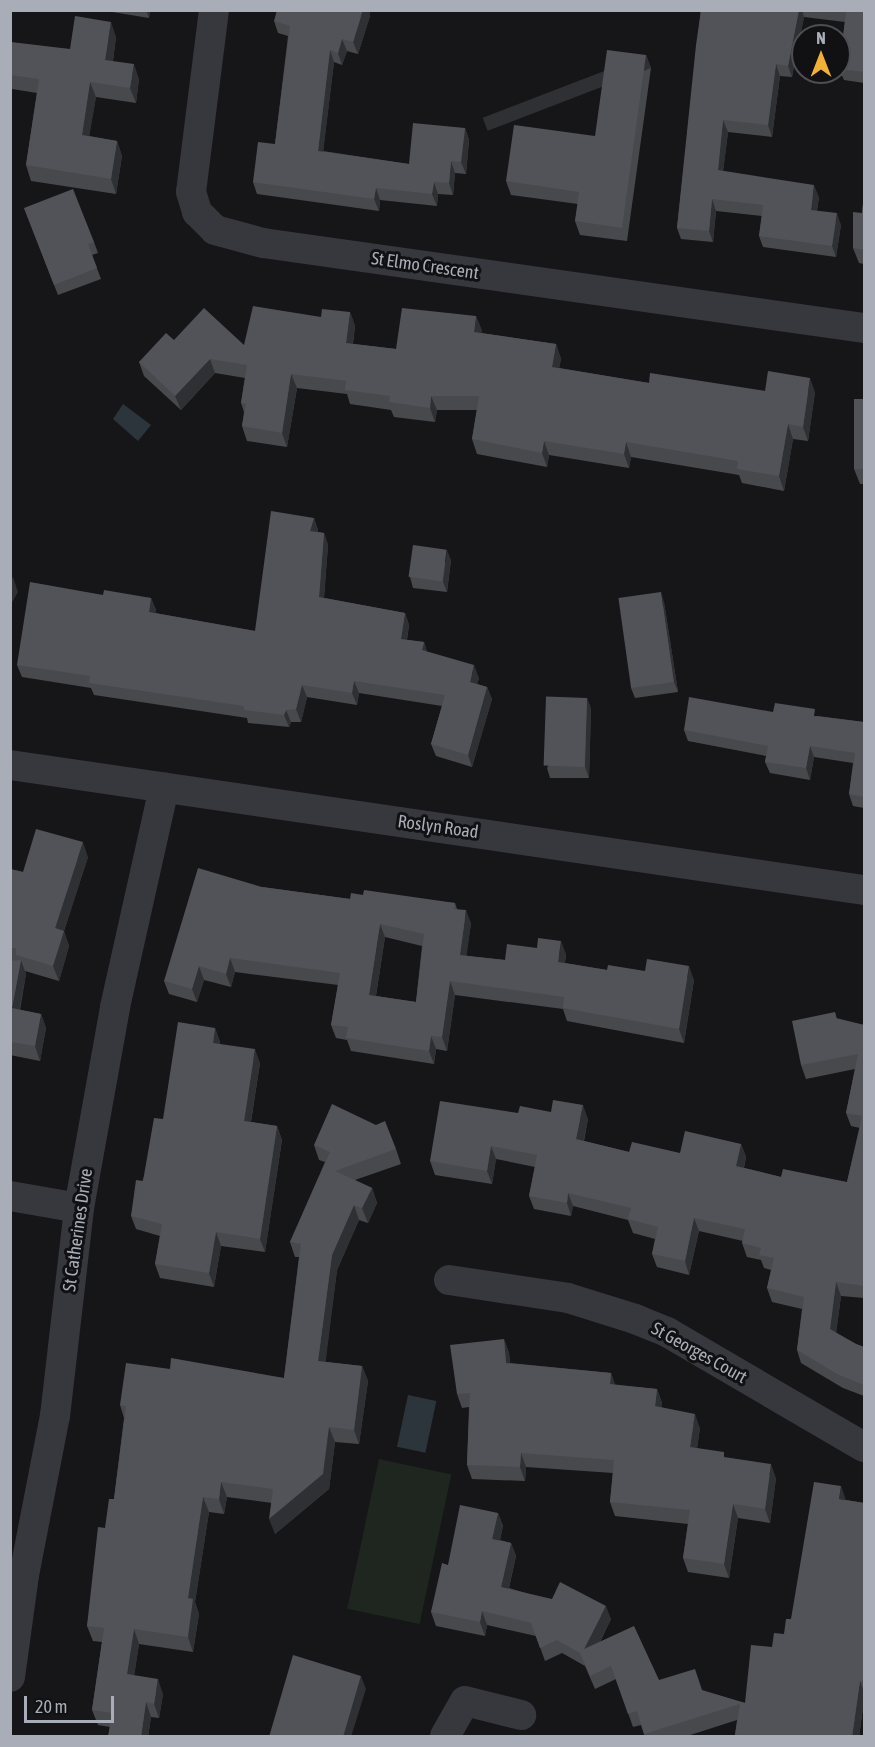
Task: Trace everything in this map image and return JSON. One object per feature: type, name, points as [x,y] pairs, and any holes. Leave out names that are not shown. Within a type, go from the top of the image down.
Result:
[{"type":"street","name":"St Elmo Crescent","points":[[214,10],[191,192],[197,212],[215,230],[263,243],[864,328]]},
{"type":"street","name":"Roslyn Road","points":[[10,765],[864,890]]},
{"type":"street","name":"St Catherines Drive","points":[[10,1677],[15,1608],[55,1416],[79,1208],[115,1007],[164,787]]},
{"type":"street","points":[[10,1196],[79,1208]]},
{"type":"street","name":"St Georges Court","points":[[450,1280],[568,1298],[635,1319],[667,1332],[864,1447]]},
{"type":"street","points":[[445,1737],[453,1698],[521,1715]]},
{"type":"shaded area","points":[[123,404],[151,425],[138,441],[113,419]]},
{"type":"shaded area","points":[[408,1395],[436,1401],[425,1453],[397,1447]]},
{"type":"shaded area","points":[[379,1459],[451,1474],[420,1624],[347,1609]]},
{"type":"building","points":[[277,10],[363,10],[353,42],[342,39],[338,53],[330,50],[318,151],[409,164],[413,123],[465,128],[461,162],[451,161],[449,183],[434,182],[432,194],[376,188],[374,199],[253,182],[258,142],[275,144],[290,26],[274,21]]},
{"type":"building","points":[[701,10],[799,10],[796,24],[791,24],[791,51],[788,66],[776,64],[768,125],[723,120],[718,170],[814,185],[811,210],[837,213],[832,246],[759,236],[763,205],[712,199],[709,231],[677,228]]},
{"type":"building","points":[[839,10],[864,10],[864,72],[851,70],[851,24],[845,24],[846,12]]},
{"type":"building","points":[[75,16],[111,22],[105,60],[134,64],[130,88],[90,82],[82,135],[117,141],[111,179],[26,165],[39,79],[10,75],[11,42],[70,49]]},
{"type":"building","points":[[607,50],[646,55],[622,228],[575,221],[579,192],[506,181],[514,125],[595,136]]},
{"type":"building","points":[[73,189],[94,242],[88,244],[97,268],[54,285],[24,208]]},
{"type":"building","points":[[864,195],[864,250],[853,248],[853,212],[862,213]]},
{"type":"building","points":[[253,306],[321,317],[322,309],[350,312],[346,343],[396,349],[402,308],[476,316],[474,332],[556,344],[552,367],[649,383],[650,373],[765,391],[768,371],[810,378],[803,427],[788,424],[779,476],[737,469],[738,461],[626,442],[624,454],[544,441],[542,453],[472,439],[479,396],[431,396],[430,408],[389,402],[390,396],[345,390],[346,381],[291,374],[282,433],[242,426],[246,404],[241,403],[247,365],[210,359],[175,396],[139,362],[166,333],[174,340],[204,308],[244,345]]},
{"type":"building","points":[[854,399],[864,399],[864,469],[854,469]]},
{"type":"building","points":[[271,511],[314,518],[310,531],[324,533],[319,597],[405,613],[401,639],[424,642],[422,650],[474,665],[470,682],[487,687],[468,755],[431,744],[445,695],[354,681],[352,693],[302,685],[296,709],[286,710],[284,715],[244,710],[244,706],[89,683],[90,676],[17,665],[30,582],[103,595],[104,590],[151,598],[149,612],[255,631]]},
{"type":"building","points":[[413,545],[447,550],[442,581],[409,577]]},
{"type":"building","points":[[661,592],[674,682],[631,688],[618,598]]},
{"type":"building","points":[[546,697],[587,698],[585,767],[544,766]]},
{"type":"building","points":[[689,697],[773,712],[775,703],[815,709],[814,716],[864,722],[864,797],[849,794],[855,753],[810,746],[806,768],[765,762],[768,746],[684,730]]},
{"type":"building","points":[[36,829],[83,842],[55,928],[64,931],[53,966],[16,955],[16,948],[10,948],[10,869],[23,872]]},
{"type":"building","points":[[198,868],[262,887],[350,899],[351,893],[363,895],[364,890],[455,903],[454,909],[466,910],[460,955],[505,960],[507,944],[537,948],[538,938],[561,941],[558,962],[607,970],[608,965],[645,971],[647,959],[689,966],[679,1029],[563,1008],[564,997],[450,981],[442,1037],[431,1036],[429,1051],[346,1038],[348,1027],[331,1025],[340,973],[230,958],[226,974],[199,966],[192,989],[164,981]],"holes":[[[380,924],[424,934],[416,1002],[369,995]]]},
{"type":"building","points":[[21,960],[12,1008],[41,1014],[35,1046],[10,1042],[10,961]]},
{"type":"building","points":[[835,1012],[836,1018],[864,1025],[864,1286],[836,1282],[830,1329],[864,1347],[864,1385],[839,1375],[797,1350],[804,1297],[767,1288],[774,1258],[759,1255],[761,1248],[742,1243],[745,1229],[694,1218],[685,1261],[652,1254],[658,1227],[628,1219],[631,1208],[568,1193],[567,1203],[529,1196],[537,1155],[491,1146],[487,1171],[430,1161],[440,1101],[518,1113],[520,1106],[551,1112],[553,1100],[583,1105],[576,1139],[629,1152],[632,1142],[680,1153],[685,1131],[741,1144],[736,1166],[781,1177],[783,1169],[847,1182],[862,1116],[846,1113],[858,1054],[801,1065],[792,1021]]},
{"type":"building","points":[[178,1022],[215,1028],[213,1043],[255,1049],[244,1121],[277,1126],[260,1239],[216,1232],[209,1273],[155,1264],[162,1224],[131,1216],[136,1180],[143,1181],[154,1118],[163,1119]]},
{"type":"building","points":[[332,1104],[376,1125],[385,1121],[396,1149],[335,1171],[372,1188],[362,1208],[354,1205],[332,1255],[318,1361],[362,1366],[354,1430],[329,1427],[323,1474],[269,1519],[273,1489],[221,1482],[219,1499],[203,1497],[188,1598],[193,1599],[188,1637],[134,1629],[127,1674],[158,1679],[154,1704],[146,1702],[141,1737],[108,1737],[112,1713],[92,1710],[104,1628],[87,1626],[98,1527],[105,1528],[109,1499],[114,1499],[126,1406],[120,1405],[126,1363],[170,1369],[171,1358],[284,1378],[301,1244],[290,1242],[330,1152],[314,1145]]},
{"type":"building","points":[[504,1339],[506,1363],[611,1373],[610,1384],[657,1389],[655,1406],[695,1414],[690,1447],[724,1452],[724,1457],[771,1464],[765,1509],[733,1504],[724,1564],[683,1558],[690,1510],[610,1502],[614,1460],[521,1453],[520,1467],[467,1465],[470,1393],[457,1394],[450,1345]]},
{"type":"building","points":[[814,1482],[841,1486],[839,1499],[864,1503],[864,1681],[860,1681],[852,1737],[735,1735],[740,1704],[644,1734],[637,1711],[628,1714],[611,1666],[590,1676],[580,1653],[557,1640],[540,1648],[531,1623],[482,1611],[480,1622],[431,1612],[442,1563],[448,1565],[460,1505],[498,1513],[492,1539],[511,1543],[501,1587],[552,1599],[560,1582],[606,1606],[584,1649],[634,1626],[659,1680],[695,1669],[702,1690],[745,1703],[751,1645],[772,1647],[774,1633],[784,1634],[786,1619],[791,1619]]},
{"type":"building","points":[[293,1655],[361,1676],[343,1737],[269,1737]]}]
